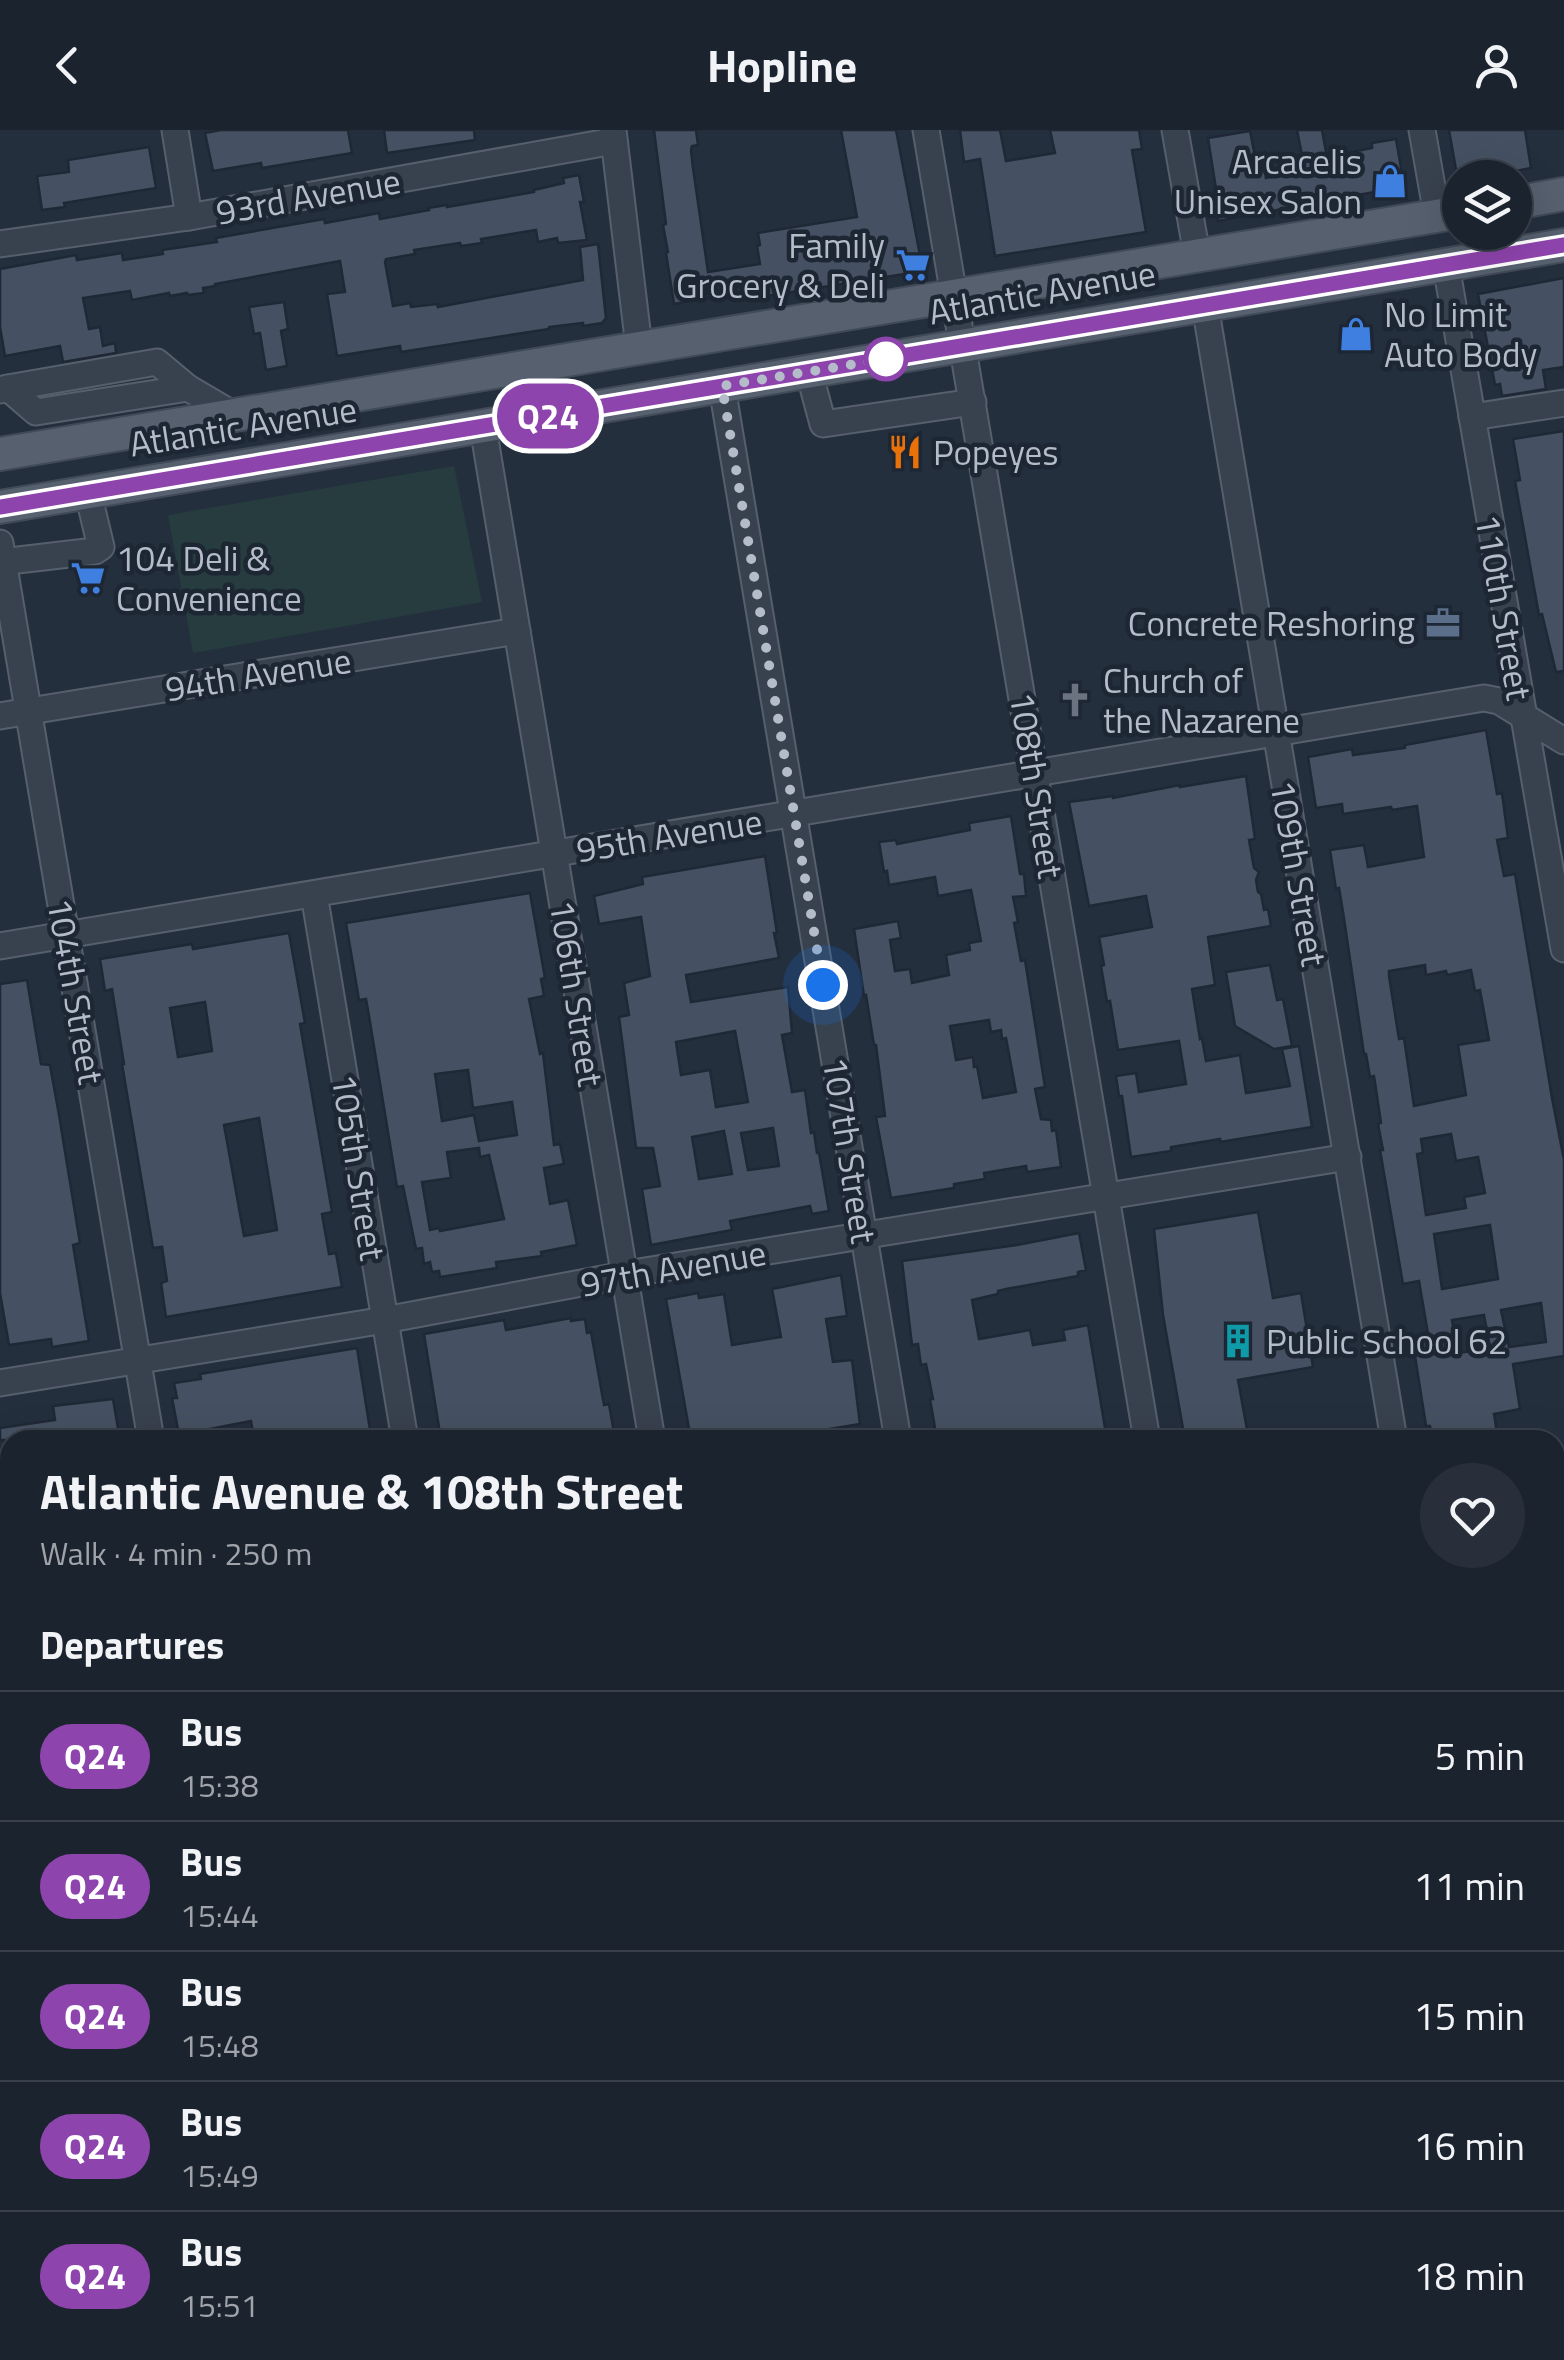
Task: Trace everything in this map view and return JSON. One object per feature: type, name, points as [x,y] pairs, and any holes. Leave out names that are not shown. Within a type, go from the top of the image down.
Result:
[{"type":"main road","points":[[1532,199],[1564,194]]},
{"type":"main road","name":"Atlantic Avenue","points":[[0,454],[1442,215]]},
{"type":"main road","name":"Atlantic Avenue","points":[[0,507],[1564,246]]},
{"type":"street","points":[[175,130],[189,216]]},
{"type":"street","name":"108th Street","points":[[926,130],[1144,1430]]},
{"type":"street","points":[[1174,130],[1196,255]]},
{"type":"street","points":[[1422,130],[1442,192]]},
{"type":"street","points":[[614,136],[638,347]]},
{"type":"street","name":"93rd Avenue","points":[[0,244],[189,216],[614,136]]},
{"type":"street","name":"110th Street","points":[[1446,265],[1523,715],[1552,815],[1564,949]]},
{"type":"street","name":"109th Street","points":[[1205,306],[1392,1430]]},
{"type":"street","points":[[809,372],[823,424],[974,402]]},
{"type":"street","name":"107th Street","points":[[722,386],[896,1430]]},
{"type":"street","points":[[4,389],[36,412],[188,388],[234,415]]},
{"type":"street","points":[[1472,418],[1564,403]]},
{"type":"street","name":"106th Street","points":[[483,427],[650,1430]]},
{"type":"street","points":[[1,555],[94,551],[101,547],[88,492]]},
{"type":"street","name":"104th Street","points":[[1,555],[149,1430]]},
{"type":"street","name":"94th Avenue","points":[[0,716],[517,631]]},
{"type":"street","name":"95th Avenue","points":[[0,946],[1484,698],[1499,700],[1564,741]]},
{"type":"street","name":"105th Street","points":[[314,894],[403,1430]]},
{"type":"street","name":"97th Avenue","points":[[0,1383],[385,1320],[624,1275],[1348,1157]]},
{"type":"green space","points":[[454,466],[482,602],[193,653],[168,515]]},
{"type":"building","points":[[348,130],[352,153],[262,168],[261,163],[213,171],[205,133]]},
{"type":"building","points":[[384,130],[474,130],[475,140],[387,153]]},
{"type":"building","points":[[654,130],[696,130],[698,145],[691,150],[708,272],[760,264],[758,233],[857,217],[841,130],[896,130],[923,271],[755,298],[753,285],[710,291],[711,297],[674,304]]},
{"type":"building","points":[[960,130],[1000,130],[1006,161],[1055,153],[1050,130],[1139,130],[1142,149],[1132,150],[1146,232],[995,256],[980,159],[964,162]]},
{"type":"building","points":[[1297,130],[1322,130],[1327,157],[1396,139],[1405,191],[1381,195],[1380,191],[1218,221],[1208,138],[1250,131],[1258,171],[1265,170],[1266,178],[1305,170]]},
{"type":"building","points":[[1449,130],[1525,130],[1530,160],[1454,160]]},
{"type":"building","points":[[149,147],[156,188],[42,210],[37,176],[69,172],[68,160]]},
{"type":"building","points":[[579,175],[587,240],[558,243],[557,238],[538,242],[536,230],[481,239],[482,243],[414,250],[415,254],[385,262],[393,306],[410,303],[411,307],[438,307],[583,280],[580,247],[598,244],[606,318],[602,323],[549,327],[401,352],[400,346],[337,356],[327,294],[345,292],[340,261],[215,284],[203,288],[204,293],[169,293],[132,300],[130,291],[83,298],[89,329],[100,327],[103,346],[115,343],[116,353],[63,362],[60,346],[5,356],[0,327],[0,269],[76,255],[77,260],[122,253],[123,260],[163,254],[162,250],[217,242],[216,238],[324,219],[325,223],[379,213],[380,219],[534,192]]},
{"type":"building","points":[[1564,278],[1564,367],[1543,370],[1546,389],[1502,396],[1500,384],[1495,385],[1478,294]]},
{"type":"building","points":[[284,302],[288,329],[281,331],[287,366],[266,370],[260,333],[254,334],[249,307]]},
{"type":"building","points":[[1564,431],[1564,671],[1556,672],[1542,614],[1539,615],[1515,481],[1520,480],[1513,439]]},
{"type":"building","points":[[1486,730],[1497,794],[1502,793],[1508,838],[1497,840],[1504,876],[1515,874],[1564,1160],[1564,1356],[1513,1364],[1520,1409],[1494,1414],[1497,1430],[1431,1430],[1426,1426],[1412,1337],[1428,1334],[1419,1281],[1403,1284],[1380,1150],[1381,1123],[1374,1076],[1370,1077],[1364,1054],[1330,850],[1364,845],[1368,867],[1424,857],[1417,806],[1343,814],[1342,804],[1316,808],[1308,757],[1352,749],[1353,755]],"holes":[[[1425,965],[1426,975],[1471,970],[1475,991],[1480,990],[1489,1040],[1458,1045],[1466,1095],[1414,1106],[1389,971]],[[1451,1134],[1456,1161],[1478,1157],[1485,1193],[1464,1197],[1466,1208],[1426,1215],[1417,1154],[1423,1153],[1421,1139]],[[1490,1225],[1498,1279],[1442,1289],[1434,1234]],[[1541,1303],[1546,1342],[1509,1347],[1501,1310]],[[1484,1315],[1490,1348],[1458,1353],[1452,1320]]]},
{"type":"building","points":[[1246,776],[1255,839],[1249,840],[1254,868],[1259,872],[1258,892],[1264,910],[1268,909],[1271,926],[1208,937],[1215,985],[1192,989],[1200,1039],[1206,1061],[1240,1055],[1246,1093],[1290,1086],[1282,1049],[1299,1046],[1312,1127],[1171,1147],[1171,1151],[1131,1157],[1116,1076],[1136,1073],[1139,1092],[1186,1084],[1179,1041],[1118,1050],[1099,937],[1152,927],[1146,896],[1089,906],[1069,802]]},
{"type":"building","points":[[1011,816],[1026,896],[1013,897],[1018,922],[1014,923],[1021,961],[1025,960],[1045,1087],[1035,1089],[1041,1119],[1051,1120],[1052,1131],[1056,1130],[1061,1167],[1027,1172],[1026,1166],[984,1173],[985,1179],[954,1184],[954,1188],[891,1198],[876,1117],[885,1116],[876,1045],[854,929],[898,921],[901,938],[890,940],[895,971],[910,969],[912,983],[949,975],[946,955],[970,950],[969,943],[981,941],[971,890],[938,896],[935,877],[889,885],[879,842],[896,840],[897,844],[970,830],[969,823]],"holes":[[[989,1020],[991,1032],[1001,1030],[1002,1039],[1006,1038],[1016,1092],[983,1098],[973,1057],[956,1060],[950,1026]]]},
{"type":"building","points":[[765,856],[779,958],[686,975],[691,1002],[788,987],[792,1033],[782,1035],[792,1092],[805,1090],[829,1211],[812,1214],[810,1206],[730,1221],[732,1230],[651,1245],[642,1189],[660,1186],[653,1148],[636,1148],[619,1017],[629,1015],[624,983],[650,976],[641,917],[599,924],[594,896],[643,884],[642,877]],"holes":[[[735,1031],[748,1102],[716,1107],[710,1070],[681,1075],[676,1042]],[[773,1128],[779,1166],[748,1170],[741,1133]],[[724,1131],[732,1174],[699,1179],[692,1137]]]},
{"type":"building","points":[[530,893],[545,978],[541,979],[544,996],[529,999],[540,1054],[543,1053],[554,1145],[560,1144],[564,1164],[544,1168],[550,1204],[568,1200],[577,1245],[541,1252],[542,1256],[496,1262],[497,1268],[440,1277],[439,1271],[432,1272],[430,1262],[424,1264],[422,1248],[416,1249],[403,1186],[397,1187],[366,999],[359,1000],[346,923]],"holes":[[[468,1070],[473,1108],[512,1102],[517,1135],[479,1141],[474,1115],[442,1121],[435,1074]],[[479,1148],[480,1157],[489,1155],[504,1219],[430,1230],[422,1182],[451,1178],[447,1152]]]},
{"type":"building","points":[[289,933],[332,1212],[322,1214],[329,1254],[336,1253],[342,1287],[166,1317],[161,1283],[167,1281],[162,1247],[153,1248],[112,989],[105,991],[100,959],[192,944],[193,949]],"holes":[[[205,1002],[212,1051],[178,1057],[170,1008]],[[259,1118],[277,1230],[244,1236],[224,1125]]]},
{"type":"building","points":[[1270,965],[1277,1000],[1283,999],[1292,1046],[1274,1049],[1235,1026],[1226,972]]},
{"type":"building","points":[[27,980],[41,1064],[50,1065],[59,1115],[80,1243],[73,1245],[89,1341],[52,1347],[51,1339],[9,1345],[0,1293],[0,984]]},
{"type":"building","name":"Public School 62","points":[[1258,1212],[1273,1298],[1301,1293],[1313,1367],[1238,1380],[1247,1430],[1183,1430],[1163,1315],[1154,1229]]},
{"type":"building","points":[[1079,1233],[1086,1270],[1078,1272],[1078,1276],[1006,1289],[972,1300],[979,1339],[1030,1330],[1033,1345],[1065,1340],[1063,1330],[1088,1325],[1105,1430],[935,1430],[926,1364],[921,1365],[918,1344],[912,1345],[902,1261]]},
{"type":"building","points":[[841,1275],[847,1316],[826,1319],[833,1362],[852,1360],[860,1424],[823,1430],[689,1430],[666,1299],[698,1293],[699,1298],[724,1294],[732,1345],[781,1337],[772,1289]]},
{"type":"building","points":[[585,1319],[587,1333],[591,1332],[604,1405],[609,1404],[614,1430],[439,1430],[424,1334],[504,1320],[506,1330]]},
{"type":"building","points":[[357,1348],[370,1430],[252,1430],[251,1421],[205,1430],[178,1430],[172,1398],[177,1398],[174,1383],[201,1379],[200,1374]]},
{"type":"building","points":[[113,1399],[118,1430],[0,1430],[55,1420],[53,1406]]},
{"type":"bus line","name":"Q24","points":[[0,507],[1564,245]]},
{"type":"place","name":"Arcacelis Unisex Salon","points":[[1390,181]]},
{"type":"place","name":"Family Grocery & Deli","points":[[913,265]]},
{"type":"place","name":"No Limit Auto Body","points":[[1356,334]]},
{"type":"place","name":"Popeyes","points":[[905,452]]},
{"type":"place","name":"104 Deli & Convenience","points":[[88,578]]},
{"type":"place","name":"Concrete Reshoring","points":[[1443,623]]},
{"type":"place","name":"Church of the Nazarene","points":[[1075,700]]},
{"type":"place","name":"Public School 62","points":[[1238,1341]]},
{"type":"route","points":[[823,985],[722,386],[886,359]]}]
